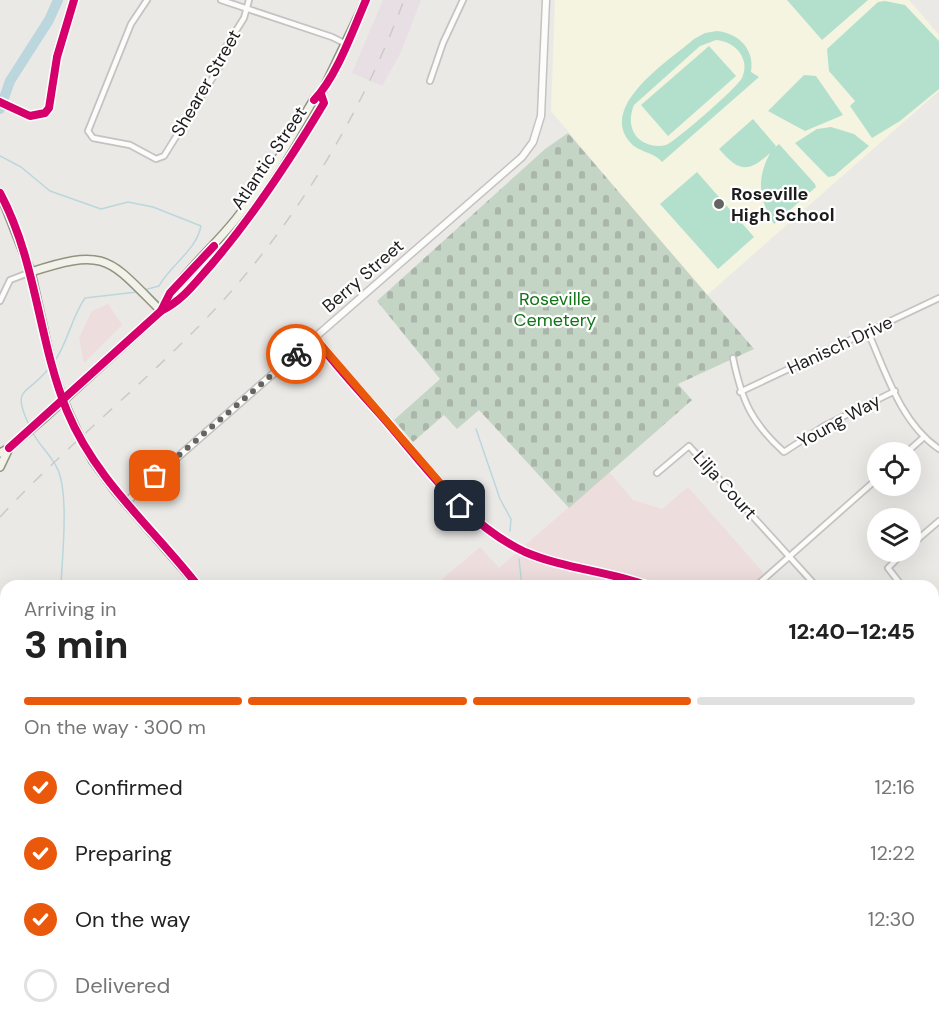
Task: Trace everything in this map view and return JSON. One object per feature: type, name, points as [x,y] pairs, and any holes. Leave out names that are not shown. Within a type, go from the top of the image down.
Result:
[{"type":"main road","name":"Atlantic Street","points":[[161,312],[170,293],[238,217],[285,149],[314,99],[321,94],[366,0]]},
{"type":"main road","name":"Atlantic Street","points":[[0,453],[42,420],[161,312],[179,302],[251,214],[295,152],[324,103],[321,94]]},
{"type":"main road","points":[[251,214],[253,205],[285,159],[285,149]]},
{"type":"main road","points":[[0,193],[31,272],[51,364],[68,413],[93,461],[125,503],[194,580]]},
{"type":"main road","points":[[31,272],[77,259],[93,259],[118,268],[161,312]]},
{"type":"main road","name":"Atlantic Street","points":[[0,467],[9,448]]},
{"type":"street","name":"Shearer Street","points":[[147,0],[131,24],[88,127],[89,135],[93,138],[124,143],[152,159],[164,156],[220,66],[222,53],[244,18],[249,0]]},
{"type":"street","points":[[221,0],[346,44]]},
{"type":"street","points":[[430,81],[443,43],[463,0]]},
{"type":"street","name":"Berry Street","points":[[125,503],[512,167],[533,142],[541,116],[546,0]]},
{"type":"street","points":[[0,301],[10,280],[31,272]]},
{"type":"street","name":"Hanisch Drive","points":[[740,392],[939,298]]},
{"type":"street","points":[[868,332],[908,418],[924,437],[939,449]]},
{"type":"street","points":[[315,338],[450,496],[491,533],[549,561],[628,580]]},
{"type":"street","name":"Young Way","points":[[733,358],[740,392],[750,414],[784,452],[824,426],[895,391]]},
{"type":"street","points":[[918,442],[924,437]]},
{"type":"street","name":"Lilja Court","points":[[657,473],[689,446],[789,556]]},
{"type":"street","points":[[763,580],[867,488]]},
{"type":"street","points":[[921,537],[939,521]]},
{"type":"street","points":[[789,556],[811,580]]},
{"type":"street","points":[[894,562],[888,568],[897,580]]},
{"type":"shaded area","points":[[383,0],[421,0],[401,52],[382,86],[352,73]]},
{"type":"shaded area","name":"Roseville High School","points":[[555,0],[909,0],[939,35],[939,91],[706,296],[551,111]]},
{"type":"shaded area","points":[[108,304],[122,325],[84,363],[79,338],[92,311]]},
{"type":"shaded area","points":[[609,472],[633,500],[662,509],[688,487],[770,580],[441,580],[480,547],[499,568]]},
{"type":"green space","points":[[787,0],[868,0],[822,40]]},
{"type":"green space","points":[[878,2],[905,5],[939,41],[939,89],[900,121],[872,138],[850,106],[855,101],[829,71],[827,49]]},
{"type":"green space","points":[[725,32],[738,39],[748,50],[752,64],[751,72],[759,77],[662,162],[629,141],[622,127],[624,112],[630,98],[655,71],[694,39],[705,33]],"holes":[[[716,40],[735,47],[743,58],[744,71],[738,84],[693,125],[666,145],[654,146],[639,139],[631,124],[634,105],[700,46]]]},
{"type":"green space","points":[[709,46],[736,76],[668,136],[641,105]]},
{"type":"green space","points":[[804,75],[816,76],[843,115],[805,131],[768,111]]},
{"type":"green space","points":[[753,119],[776,146],[773,149],[779,144],[816,187],[774,224],[765,206],[761,189],[763,172],[770,153],[756,164],[744,167],[732,162],[719,149]]},
{"type":"green space","points":[[831,127],[854,134],[869,146],[834,176],[828,177],[795,143],[817,129]]},
{"type":"green space","name":"Roseville Cemetery","points":[[568,133],[754,349],[678,384],[692,400],[569,508],[479,410],[457,429],[444,415],[413,442],[394,420],[440,379],[377,301],[545,149]]},
{"type":"green space","points":[[697,172],[754,237],[718,269],[660,204]]},
{"type":"waterway","points":[[0,109],[10,81],[49,20],[58,0]]},
{"type":"waterway","points":[[0,156],[21,167],[50,191],[101,209],[128,202],[153,207],[201,226],[194,243],[159,286],[144,290]]},
{"type":"waterway","points":[[54,362],[85,298],[137,292]]},
{"type":"waterway","points":[[30,427],[24,414],[21,398],[49,368]]},
{"type":"waterway","points":[[476,429],[500,499],[511,519],[510,531]]},
{"type":"waterway","points":[[32,431],[56,466],[63,491],[61,580]]},
{"type":"waterway","points":[[519,559],[521,580]]},
{"type":"railway","points":[[0,517],[48,468],[197,328],[261,255],[291,216],[343,133],[386,45],[404,0]]},
{"type":"cycle path","points":[[0,102],[30,116],[45,113],[49,108],[57,57],[74,0]]},
{"type":"cycle path","points":[[314,100],[337,67],[366,0]]},
{"type":"cycle path","points":[[9,448],[200,278],[242,227],[285,166],[324,103],[321,94]]},
{"type":"cycle path","points":[[0,193],[22,246],[57,384],[79,436],[109,482],[193,580]]},
{"type":"cycle path","points":[[161,311],[170,293],[214,246]]},
{"type":"cycle path","points":[[315,338],[433,477],[484,527],[525,552],[540,558],[629,580]]},
{"type":"way so far","points":[[155,476],[296,354]]},
{"type":"place","name":"Roseville High School","points":[[719,204]]},
{"type":"route","points":[[296,354],[315,338],[460,506]]}]
